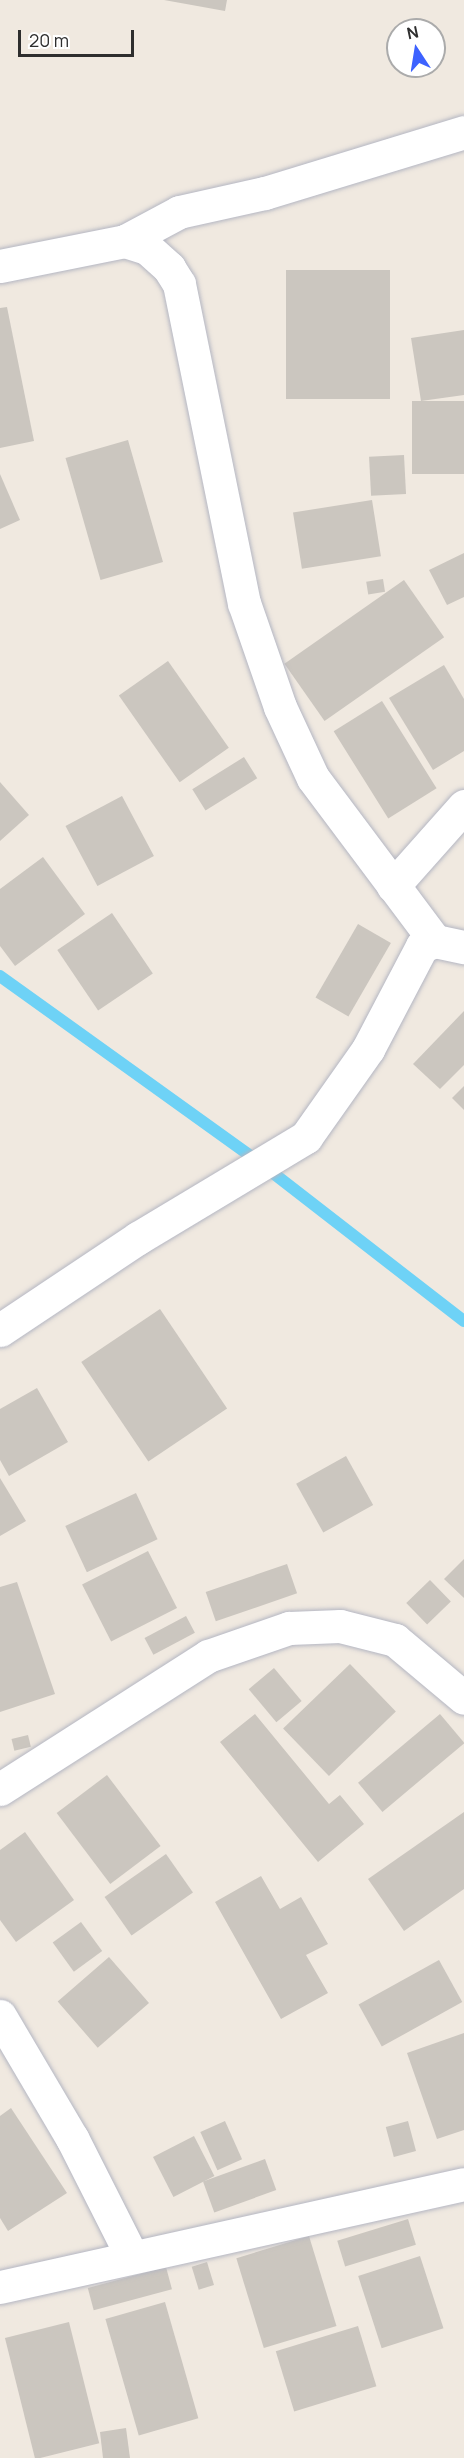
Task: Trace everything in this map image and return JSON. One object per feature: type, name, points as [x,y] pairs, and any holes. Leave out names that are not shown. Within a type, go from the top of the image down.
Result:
[{"type":"street","points":[[0,266],[125,241],[179,212],[265,194],[464,132]]},
{"type":"street","points":[[125,241],[147,248],[179,284],[244,603],[280,707],[313,778],[393,886],[449,944]]},
{"type":"street","points":[[393,886],[464,806]]},
{"type":"street","points":[[0,1330],[138,1238],[306,1137],[368,1049],[422,946],[449,944]]},
{"type":"street","points":[[0,1789],[208,1656],[289,1628],[340,1626],[395,1640],[464,1698]]},
{"type":"street","points":[[0,2016],[72,2138],[131,2255]]},
{"type":"street","points":[[0,2287],[131,2255],[464,2184]]},
{"type":"building","points":[[164,0],[227,0],[225,11]]},
{"type":"building","points":[[286,270],[390,270],[390,399],[286,399]]},
{"type":"building","points":[[7,307],[34,441],[0,448],[0,308]]},
{"type":"building","points":[[464,330],[464,395],[421,401],[411,338]]},
{"type":"building","points":[[412,401],[464,401],[464,474],[412,474]]},
{"type":"building","points":[[128,440],[163,562],[101,580],[66,458]]},
{"type":"building","points":[[404,455],[406,494],[371,496],[369,457]]},
{"type":"building","points":[[0,474],[20,520],[0,529]]},
{"type":"building","points":[[372,500],[381,556],[302,569],[293,513]]},
{"type":"building","points":[[464,553],[464,597],[447,605],[429,570]]},
{"type":"building","points":[[383,579],[385,592],[368,594],[366,582]]},
{"type":"building","points":[[404,580],[444,637],[325,721],[284,664]]},
{"type":"building","points":[[168,661],[229,748],[180,782],[119,695]]},
{"type":"building","points":[[444,665],[464,699],[464,751],[433,770],[389,698]]},
{"type":"building","points":[[382,701],[437,788],[388,819],[334,731]]},
{"type":"building","points":[[244,757],[257,778],[206,811],[192,789]]},
{"type":"building","points":[[0,782],[29,815],[0,841]]},
{"type":"building","points":[[122,796],[154,856],[97,886],[65,826]]},
{"type":"building","points":[[43,857],[85,914],[15,966],[0,946],[0,889]]},
{"type":"building","points":[[112,913],[153,974],[98,1010],[57,950]]},
{"type":"building","points":[[358,924],[391,943],[348,1017],[316,998]]},
{"type":"building","points":[[464,1011],[464,1065],[440,1089],[413,1064]]},
{"type":"building","points":[[464,1086],[464,1110],[452,1098]]},
{"type":"building","points":[[160,1309],[227,1408],[148,1462],[81,1362]]},
{"type":"building","points":[[37,1388],[68,1442],[9,1476],[0,1460],[0,1409]]},
{"type":"building","points":[[346,1456],[373,1505],[323,1533],[296,1484]]},
{"type":"building","points":[[0,1478],[26,1521],[0,1536]]},
{"type":"building","points":[[136,1493],[158,1539],[87,1572],[65,1526]]},
{"type":"building","points":[[148,1551],[177,1608],[111,1642],[82,1585]]},
{"type":"building","points":[[464,1559],[464,1598],[444,1579]]},
{"type":"building","points":[[287,1564],[297,1593],[216,1621],[206,1592]]},
{"type":"building","points":[[430,1580],[451,1602],[427,1625],[406,1603]]},
{"type":"building","points":[[17,1582],[55,1694],[0,1712],[0,1587]]},
{"type":"building","points":[[186,1616],[195,1633],[153,1655],[145,1638]]},
{"type":"building","points":[[350,1664],[396,1711],[329,1776],[283,1729]]},
{"type":"building","points":[[274,1668],[302,1701],[276,1722],[249,1689]]},
{"type":"building","points":[[255,1714],[329,1804],[340,1795],[364,1824],[318,1862],[220,1742]]},
{"type":"building","points":[[440,1714],[464,1743],[382,1812],[358,1783]]},
{"type":"building","points":[[28,1735],[31,1747],[14,1751],[12,1739]]},
{"type":"building","points":[[107,1775],[161,1846],[110,1884],[57,1813]]},
{"type":"building","points":[[464,1812],[464,1889],[404,1931],[368,1879]]},
{"type":"building","points":[[25,1832],[74,1900],[16,1942],[0,1920],[0,1850]]},
{"type":"building","points":[[166,1854],[193,1893],[132,1936],[105,1897]]},
{"type":"building","points":[[261,1876],[280,1909],[301,1897],[328,1944],[306,1955],[328,1993],[281,2019],[215,1902]]},
{"type":"building","points":[[81,1922],[102,1951],[74,1972],[53,1943]]},
{"type":"building","points":[[109,1957],[149,2003],[98,2048],[58,2002]]},
{"type":"building","points":[[439,1960],[462,2002],[382,2047],[359,2005]]},
{"type":"building","points":[[464,2033],[464,2130],[437,2139],[407,2053]]},
{"type":"building","points":[[11,2108],[67,2193],[8,2231],[0,2218],[0,2116]]},
{"type":"building","points":[[225,2121],[242,2159],[217,2170],[200,2132]]},
{"type":"building","points":[[408,2121],[416,2151],[394,2157],[386,2127]]},
{"type":"building","points":[[194,2136],[214,2176],[173,2197],[153,2157]]},
{"type":"building","points":[[265,2159],[276,2190],[214,2213],[203,2182]]},
{"type":"building","points":[[408,2219],[416,2245],[345,2266],[337,2241]]},
{"type":"building","points":[[309,2236],[336,2326],[264,2348],[236,2258]]},
{"type":"building","points":[[420,2256],[443,2328],[382,2348],[358,2276]]},
{"type":"building","points":[[207,2262],[214,2285],[199,2290],[192,2267]]},
{"type":"building","points":[[166,2267],[172,2289],[94,2310],[88,2288]]},
{"type":"building","points":[[165,2302],[198,2418],[139,2435],[105,2319]]},
{"type":"building","points":[[69,2322],[99,2443],[35,2458],[5,2338]]},
{"type":"building","points":[[358,2326],[376,2386],[294,2411],[276,2351]]},
{"type":"building","points":[[126,2428],[130,2458],[103,2458],[100,2432]]},
{"type":"waterway","points":[[0,976],[264,1166],[464,1321]]}]
